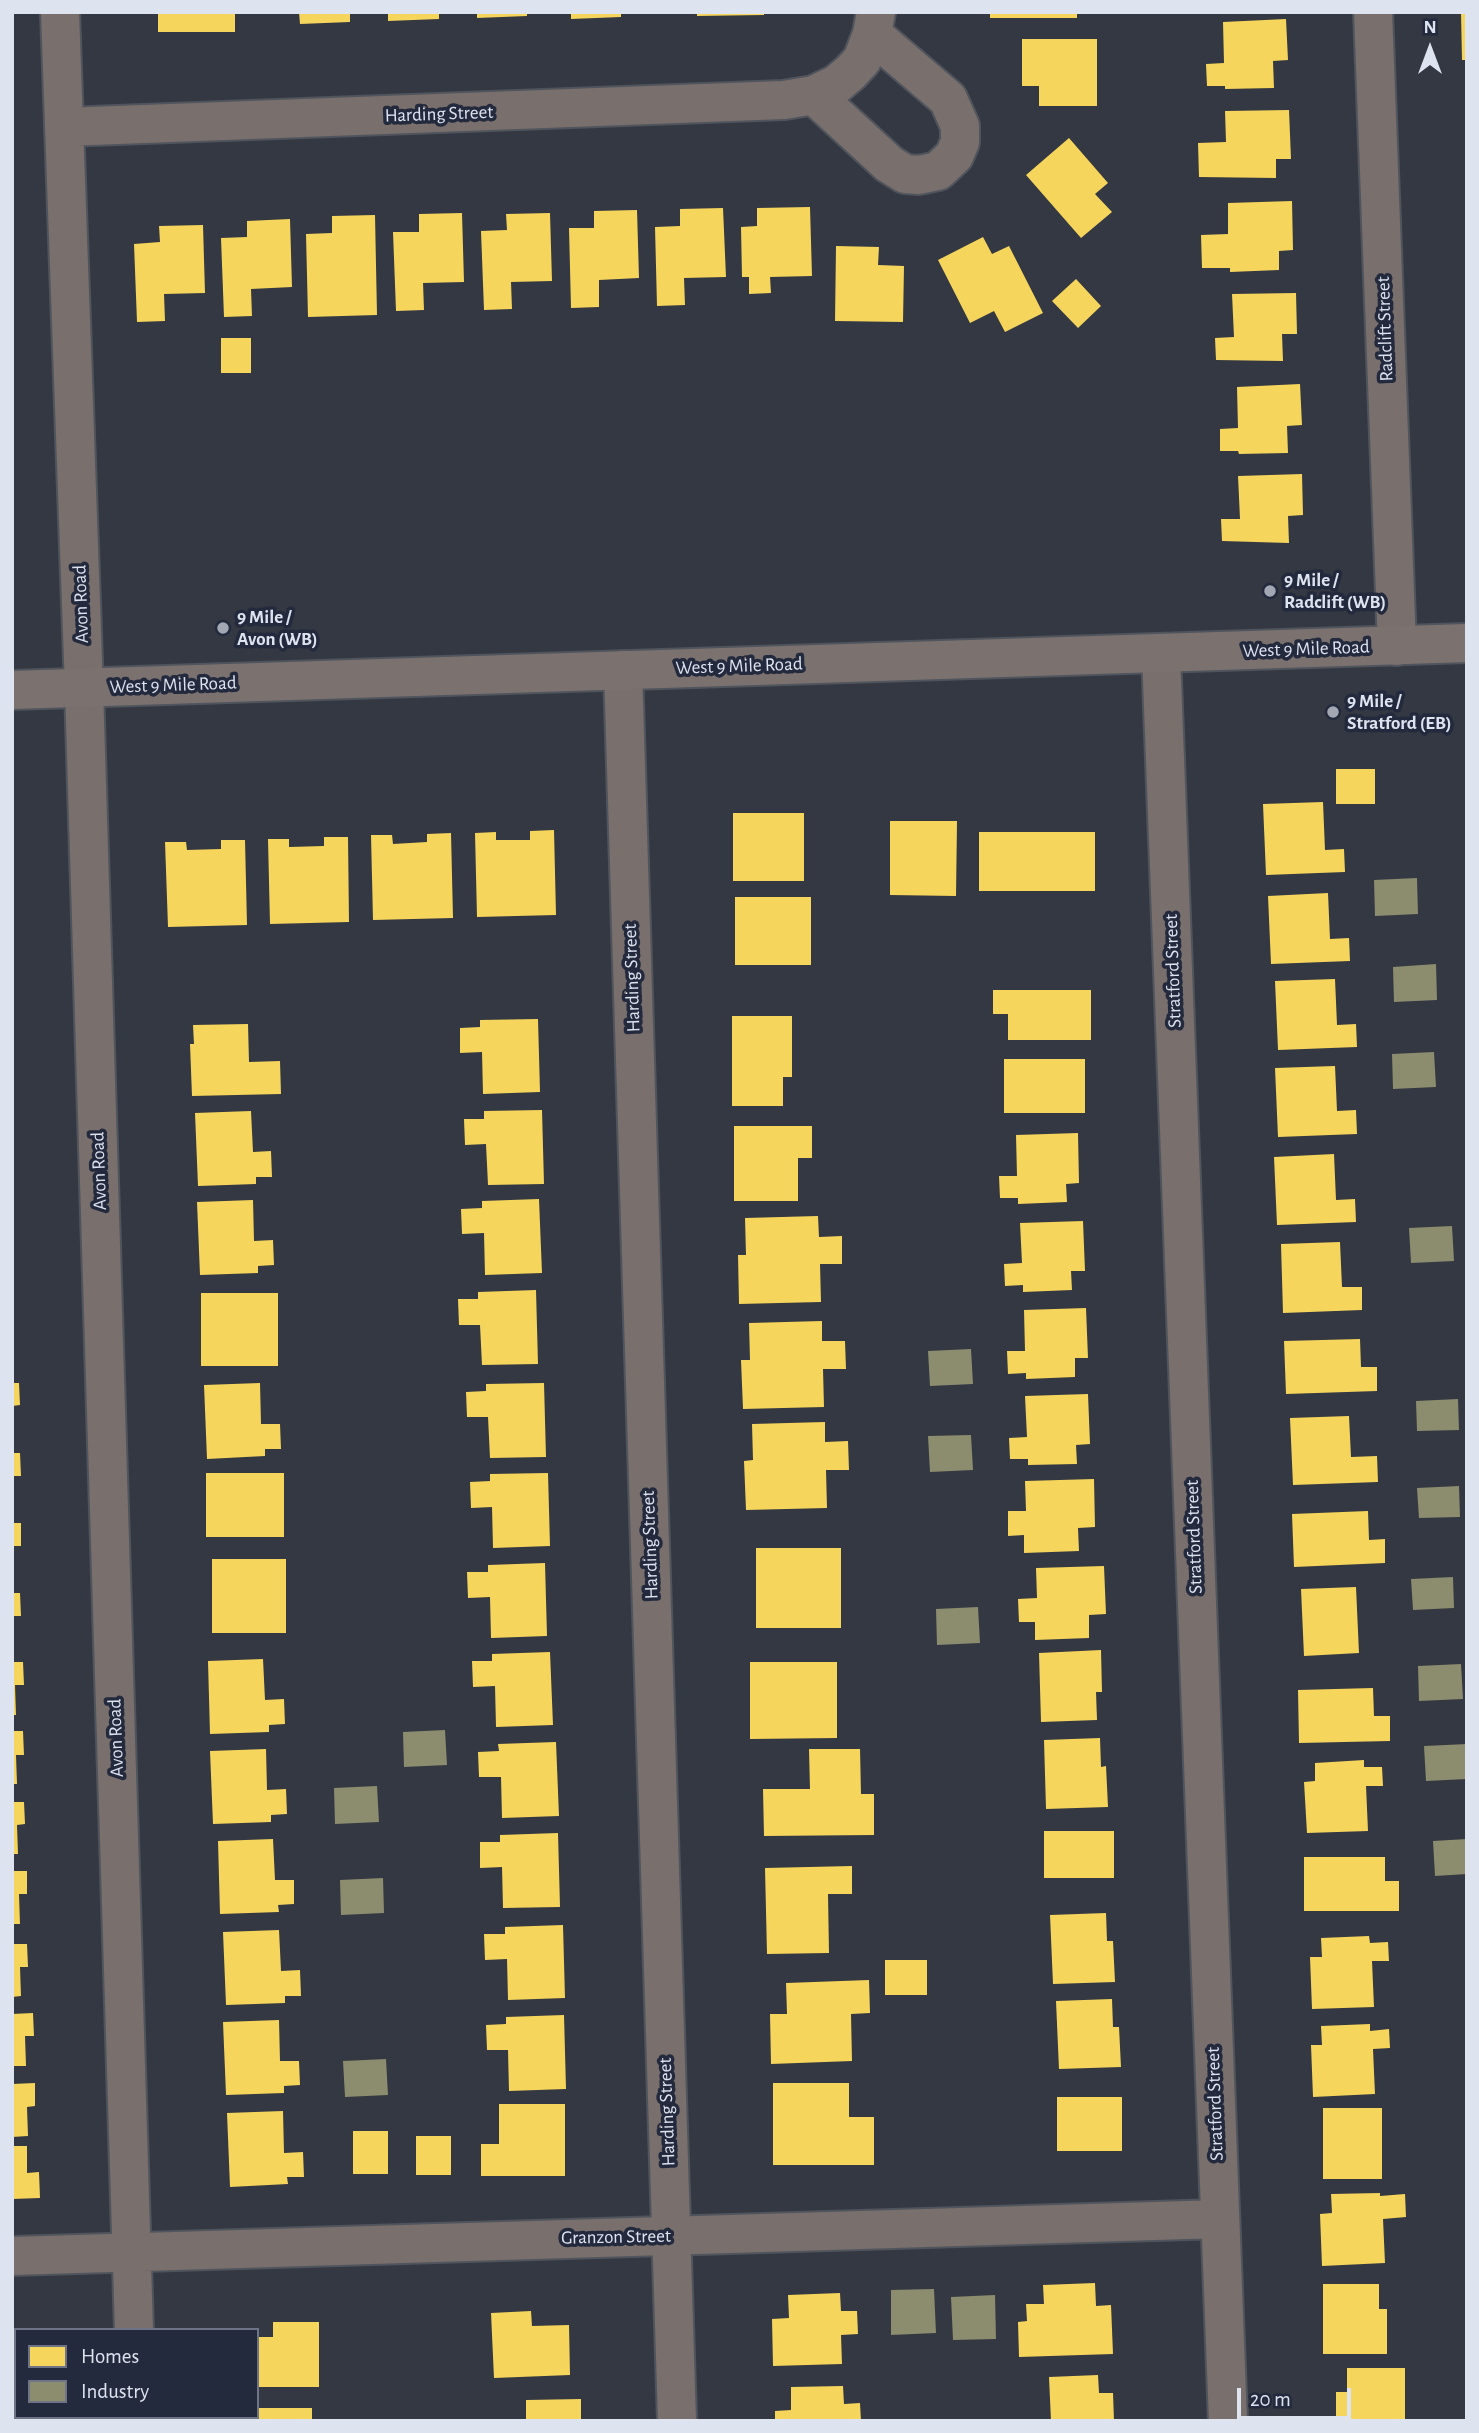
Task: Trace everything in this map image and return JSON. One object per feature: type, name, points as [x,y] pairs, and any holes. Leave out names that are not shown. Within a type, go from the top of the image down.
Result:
[{"type":"main road","name":"West 9 Mile Road","points":[[12,690],[1467,643]]},
{"type":"street","name":"Avon Road","points":[[60,12],[84,688],[134,2328]]},
{"type":"street","name":"Radclift Street","points":[[1374,12],[1397,646]]},
{"type":"street","name":"Harding Street","points":[[64,127],[737,103],[814,95],[837,84],[862,60],[874,23],[948,99],[960,126],[960,142],[954,156],[939,171],[919,175],[905,174],[889,164],[814,95]]},
{"type":"street","name":"Stratford Street","points":[[1161,654],[1228,2421]]},
{"type":"street","name":"Harding Street","points":[[623,670],[677,2421]]},
{"type":"street","name":"Granzon Street","points":[[12,2256],[1220,2219]]},
{"type":"building: Homes","points":[[158,12],[235,12],[235,32],[158,32]]},
{"type":"building: Homes","points":[[299,12],[350,12],[350,22],[300,24]]},
{"type":"building: Homes","points":[[388,12],[439,12],[439,19],[388,21]]},
{"type":"building: Homes","points":[[477,12],[527,12],[527,16],[477,18]]},
{"type":"building: Homes","points":[[571,12],[621,12],[621,17],[571,19]]},
{"type":"building: Homes","points":[[697,12],[764,12],[764,15],[697,16]]},
{"type":"building: Homes","points":[[990,12],[1077,12],[1077,18],[990,18]]},
{"type":"building: Homes","points":[[1461,13],[1467,13],[1467,60],[1462,60]]},
{"type":"building: Homes","points":[[1286,19],[1288,60],[1273,61],[1274,88],[1225,89],[1225,86],[1207,86],[1206,64],[1224,63],[1223,22]]},
{"type":"building: Homes","points":[[1022,39],[1097,39],[1097,106],[1039,106],[1039,86],[1022,86]]},
{"type":"building: Homes","points":[[1289,110],[1291,159],[1276,159],[1276,178],[1199,177],[1198,143],[1226,142],[1225,111]]},
{"type":"building: Homes","points":[[1069,138],[1108,183],[1095,194],[1112,212],[1081,238],[1026,175]]},
{"type":"building: Homes","points":[[1292,201],[1293,250],[1279,251],[1279,270],[1230,272],[1230,268],[1202,268],[1201,235],[1228,234],[1228,203]]},
{"type":"building: Homes","points":[[810,207],[812,276],[770,277],[771,293],[749,294],[749,277],[742,277],[741,227],[757,226],[757,208]]},
{"type":"building: Homes","points":[[723,208],[726,277],[684,278],[685,305],[657,306],[655,227],[680,226],[680,209]]},
{"type":"building: Homes","points":[[637,210],[639,278],[599,280],[599,307],[571,308],[569,228],[594,228],[594,211]]},
{"type":"building: Homes","points":[[462,213],[464,282],[423,283],[424,310],[396,311],[393,232],[419,232],[419,214]]},
{"type":"building: Homes","points":[[550,213],[552,281],[511,282],[512,309],[484,310],[481,231],[507,230],[506,214]]},
{"type":"building: Homes","points":[[375,215],[377,315],[308,317],[306,234],[332,233],[332,216]]},
{"type":"building: Homes","points":[[290,219],[292,287],[251,289],[252,316],[224,317],[221,238],[247,237],[247,221]]},
{"type":"building: Homes","points":[[203,225],[205,293],[164,294],[165,321],[137,322],[134,244],[160,242],[159,226]]},
{"type":"building: Homes","points":[[983,237],[992,254],[1009,246],[1043,313],[1005,332],[994,311],[970,323],[938,260]]},
{"type":"building: Homes","points":[[836,246],[879,247],[878,265],[904,266],[903,322],[835,321]]},
{"type":"building: Homes","points":[[1076,279],[1101,306],[1078,328],[1052,301]]},
{"type":"building: Homes","points":[[1296,293],[1297,334],[1282,334],[1283,361],[1216,360],[1215,338],[1234,337],[1232,294]]},
{"type":"building: Homes","points":[[221,338],[251,338],[251,373],[221,373]]},
{"type":"building: Homes","points":[[1300,384],[1302,425],[1287,426],[1288,453],[1239,454],[1238,451],[1220,451],[1220,429],[1238,428],[1237,387]]},
{"type":"building: Homes","points":[[1302,474],[1303,515],[1288,516],[1289,543],[1222,541],[1221,519],[1240,519],[1238,476]]},
{"type":"building: Homes","points":[[1336,769],[1375,769],[1375,804],[1336,804]]},
{"type":"building: Homes","points":[[1323,802],[1325,850],[1344,849],[1345,872],[1266,875],[1263,804]]},
{"type":"building: Homes","points":[[733,813],[804,813],[804,881],[733,881]]},
{"type":"building: Homes","points":[[890,821],[957,821],[956,896],[890,895]]},
{"type":"building: Homes","points":[[554,830],[556,915],[477,917],[475,833],[496,832],[496,840],[530,840],[530,831]]},
{"type":"building: Homes","points":[[979,832],[1095,832],[1095,891],[979,891]]},
{"type":"building: Homes","points":[[451,833],[453,918],[373,920],[371,835],[392,835],[393,844],[427,842],[427,834]]},
{"type":"building: Homes","points":[[324,837],[348,837],[349,922],[270,924],[268,839],[289,839],[289,847],[324,846]]},
{"type":"building: Homes","points":[[221,840],[245,840],[247,925],[168,927],[165,842],[186,842],[187,850],[221,849]]},
{"type":"building: Homes","points":[[1328,893],[1330,939],[1349,938],[1350,961],[1271,964],[1268,896]]},
{"type":"building: Homes","points":[[735,897],[811,897],[811,965],[735,965]]},
{"type":"building: Homes","points":[[1335,979],[1337,1025],[1356,1024],[1357,1047],[1278,1050],[1275,981]]},
{"type":"building: Homes","points":[[993,990],[1091,990],[1091,1040],[1008,1040],[1008,1014],[993,1014]]},
{"type":"building: Homes","points":[[732,1016],[792,1016],[792,1077],[783,1077],[783,1106],[732,1106]]},
{"type":"building: Homes","points":[[538,1019],[540,1092],[483,1094],[482,1052],[460,1053],[460,1028],[480,1027],[480,1020]]},
{"type":"building: Homes","points":[[248,1024],[249,1062],[280,1061],[281,1094],[192,1096],[190,1044],[194,1044],[193,1025]]},
{"type":"building: Homes","points":[[1004,1059],[1085,1059],[1085,1113],[1004,1113]]},
{"type":"building: Homes","points":[[1335,1066],[1337,1111],[1356,1110],[1357,1134],[1278,1137],[1275,1068]]},
{"type":"building: Homes","points":[[542,1110],[544,1184],[488,1185],[486,1144],[465,1145],[464,1119],[484,1119],[484,1111]]},
{"type":"building: Homes","points":[[251,1111],[253,1152],[271,1151],[272,1177],[256,1177],[256,1184],[198,1186],[195,1113]]},
{"type":"building: Homes","points":[[734,1126],[812,1126],[812,1158],[798,1158],[798,1201],[734,1201]]},
{"type":"building: Homes","points":[[1078,1133],[1079,1183],[1066,1184],[1067,1202],[1018,1204],[1018,1198],[1000,1198],[999,1176],[1017,1176],[1016,1135]]},
{"type":"building: Homes","points":[[1334,1154],[1336,1200],[1355,1199],[1356,1222],[1277,1225],[1274,1157]]},
{"type":"building: Homes","points":[[539,1199],[542,1273],[485,1275],[484,1233],[462,1234],[461,1209],[482,1208],[482,1201]]},
{"type":"building: Homes","points":[[253,1200],[254,1241],[273,1240],[274,1265],[258,1266],[258,1273],[200,1275],[197,1202]]},
{"type":"building: Homes","points":[[818,1216],[819,1237],[842,1236],[842,1264],[820,1264],[821,1302],[739,1304],[738,1255],[746,1255],[745,1218]]},
{"type":"building: Homes","points":[[1083,1221],[1085,1271],[1071,1271],[1072,1290],[1023,1292],[1023,1285],[1005,1286],[1004,1264],[1022,1263],[1020,1223]]},
{"type":"building: Homes","points":[[1340,1242],[1342,1287],[1362,1287],[1362,1310],[1283,1313],[1281,1244]]},
{"type":"building: Homes","points":[[536,1290],[538,1364],[482,1365],[480,1325],[459,1325],[458,1299],[478,1299],[478,1292]]},
{"type":"building: Homes","points":[[201,1293],[278,1293],[278,1366],[201,1366]]},
{"type":"building: Homes","points":[[1086,1308],[1088,1358],[1075,1358],[1075,1377],[1026,1379],[1026,1373],[1008,1374],[1007,1351],[1025,1351],[1024,1310]]},
{"type":"building: Homes","points":[[822,1321],[822,1341],[845,1341],[846,1369],[823,1369],[824,1407],[743,1409],[741,1360],[750,1360],[749,1323]]},
{"type":"building: Homes","points":[[1360,1339],[1361,1367],[1377,1367],[1377,1391],[1286,1394],[1284,1341]]},
{"type":"building: Homes","points":[[12,1383],[19,1383],[20,1405],[12,1406]]},
{"type":"building: Homes","points":[[260,1383],[261,1424],[280,1424],[281,1449],[265,1449],[265,1456],[207,1459],[204,1385]]},
{"type":"building: Homes","points":[[544,1383],[546,1457],[490,1458],[488,1417],[467,1417],[466,1392],[486,1391],[486,1384]]},
{"type":"building: Homes","points":[[1088,1394],[1090,1444],[1076,1445],[1077,1464],[1028,1465],[1028,1459],[1010,1459],[1009,1438],[1027,1437],[1025,1396]]},
{"type":"building: Homes","points":[[1349,1416],[1351,1457],[1377,1456],[1378,1482],[1293,1485],[1290,1418]]},
{"type":"building: Homes","points":[[825,1422],[825,1442],[848,1441],[849,1470],[826,1470],[827,1508],[746,1510],[744,1461],[753,1460],[752,1424]]},
{"type":"building: Homes","points":[[12,1453],[20,1453],[21,1476],[12,1476]]},
{"type":"building: Homes","points":[[206,1473],[284,1473],[284,1537],[206,1537]]},
{"type":"building: Homes","points":[[548,1473],[550,1546],[493,1548],[492,1507],[471,1508],[470,1482],[490,1481],[490,1474]]},
{"type":"building: Homes","points":[[1094,1479],[1095,1527],[1078,1528],[1079,1551],[1024,1553],[1024,1535],[1008,1536],[1008,1511],[1026,1511],[1025,1481]]},
{"type":"building: Homes","points":[[1368,1511],[1369,1540],[1385,1539],[1385,1563],[1294,1567],[1292,1514]]},
{"type":"building: Homes","points":[[12,1523],[21,1523],[21,1546],[12,1546]]},
{"type":"building: Homes","points":[[756,1548],[841,1548],[841,1628],[756,1628]]},
{"type":"building: Homes","points":[[212,1559],[286,1559],[286,1633],[212,1633]]},
{"type":"building: Homes","points":[[545,1563],[547,1636],[491,1638],[490,1597],[468,1598],[467,1572],[488,1572],[488,1565]]},
{"type":"building: Homes","points":[[1104,1566],[1106,1614],[1089,1615],[1089,1638],[1035,1640],[1035,1622],[1019,1622],[1018,1599],[1037,1598],[1036,1568]]},
{"type":"building: Homes","points":[[1356,1587],[1359,1653],[1304,1656],[1301,1589]]},
{"type":"building: Homes","points":[[12,1593],[20,1593],[21,1616],[12,1616]]},
{"type":"building: Homes","points":[[1101,1650],[1102,1692],[1096,1692],[1097,1720],[1041,1722],[1039,1653]]},
{"type":"building: Homes","points":[[550,1652],[553,1725],[496,1727],[495,1686],[473,1687],[472,1661],[492,1661],[492,1654]]},
{"type":"building: Homes","points":[[263,1659],[265,1700],[284,1699],[285,1724],[269,1725],[269,1732],[210,1734],[208,1661]]},
{"type":"building: Homes","points":[[12,1662],[23,1662],[24,1685],[15,1685],[16,1715],[12,1715]]},
{"type":"building: Homes","points":[[750,1662],[837,1662],[837,1738],[750,1739]]},
{"type":"building: Homes","points":[[1373,1688],[1374,1716],[1390,1716],[1390,1741],[1299,1743],[1298,1690]]},
{"type":"building: Homes","points":[[12,1731],[23,1731],[24,1755],[16,1755],[17,1784],[12,1784]]},
{"type":"building: Homes","points":[[1100,1738],[1101,1767],[1106,1766],[1108,1807],[1046,1809],[1044,1740]]},
{"type":"building: Homes","points":[[556,1742],[559,1816],[502,1818],[501,1777],[479,1777],[478,1752],[499,1751],[498,1744]]},
{"type":"building: Homes","points":[[266,1749],[267,1790],[286,1789],[287,1814],[271,1815],[271,1822],[213,1824],[210,1751]]},
{"type":"building: Homes","points":[[809,1749],[860,1749],[861,1794],[874,1794],[874,1835],[764,1836],[763,1789],[810,1789]]},
{"type":"building: Homes","points":[[1364,1760],[1364,1767],[1382,1767],[1383,1786],[1366,1786],[1368,1831],[1307,1833],[1304,1782],[1315,1781],[1315,1763]]},
{"type":"building: Homes","points":[[12,1802],[24,1802],[25,1824],[17,1825],[18,1854],[12,1854]]},
{"type":"building: Homes","points":[[1044,1831],[1114,1831],[1114,1878],[1044,1878]]},
{"type":"building: Homes","points":[[558,1833],[560,1907],[503,1908],[502,1867],[480,1868],[480,1842],[500,1842],[500,1835]]},
{"type":"building: Homes","points":[[273,1839],[275,1880],[294,1880],[294,1904],[278,1905],[279,1912],[220,1914],[218,1841]]},
{"type":"building: Homes","points":[[1304,1857],[1385,1857],[1385,1881],[1399,1881],[1399,1911],[1304,1911]]},
{"type":"building: Homes","points":[[852,1866],[852,1894],[828,1894],[829,1953],[767,1954],[765,1868]]},
{"type":"building: Homes","points":[[12,1871],[27,1871],[27,1894],[19,1894],[20,1924],[12,1924]]},
{"type":"building: Homes","points":[[1106,1913],[1107,1941],[1113,1941],[1115,1982],[1053,1984],[1050,1915]]},
{"type":"building: Homes","points":[[563,1925],[565,1998],[508,2000],[507,1959],[485,1960],[484,1934],[505,1934],[505,1927]]},
{"type":"building: Homes","points":[[279,1930],[281,1971],[300,1970],[301,1996],[285,1996],[285,2003],[226,2005],[223,1932]]},
{"type":"building: Homes","points":[[1369,1936],[1370,1943],[1388,1942],[1389,1961],[1372,1961],[1374,2007],[1312,2009],[1310,1957],[1322,1957],[1321,1938]]},
{"type":"building: Homes","points":[[12,1944],[27,1944],[28,1967],[20,1967],[21,1996],[12,1997]]},
{"type":"building: Homes","points":[[885,1960],[927,1960],[927,1995],[885,1995]]},
{"type":"building: Homes","points":[[869,1980],[870,2013],[851,2014],[852,2061],[771,2064],[770,2014],[787,2014],[786,1983]]},
{"type":"building: Homes","points":[[1112,1999],[1113,2027],[1119,2027],[1121,2067],[1059,2069],[1056,2001]]},
{"type":"building: Homes","points":[[33,2013],[34,2036],[25,2036],[26,2066],[12,2066],[12,2014]]},
{"type":"building: Homes","points":[[564,2015],[566,2089],[509,2091],[508,2050],[487,2050],[486,2025],[506,2024],[506,2017]]},
{"type":"building: Homes","points":[[279,2020],[280,2061],[299,2061],[300,2085],[284,2086],[284,2093],[226,2095],[223,2022]]},
{"type":"building: Homes","points":[[1370,2024],[1370,2031],[1389,2029],[1390,2048],[1373,2049],[1375,2094],[1313,2097],[1311,2045],[1322,2045],[1321,2026]]},
{"type":"building: Homes","points":[[35,2083],[35,2106],[27,2107],[28,2136],[12,2137],[12,2084]]},
{"type":"building: Homes","points":[[773,2083],[849,2083],[849,2117],[874,2117],[874,2165],[773,2165]]},
{"type":"building: Homes","points":[[1057,2097],[1122,2097],[1122,2151],[1057,2151]]},
{"type":"building: Homes","points":[[499,2104],[565,2104],[565,2176],[481,2176],[481,2144],[499,2144]]},
{"type":"building: Homes","points":[[1323,2108],[1382,2108],[1382,2179],[1323,2179]]},
{"type":"building: Homes","points":[[283,2111],[284,2153],[303,2152],[304,2177],[287,2177],[288,2184],[230,2187],[227,2113]]},
{"type":"building: Homes","points":[[353,2131],[388,2131],[388,2174],[353,2174]]},
{"type":"building: Homes","points":[[416,2136],[451,2136],[451,2175],[416,2175]]},
{"type":"building: Homes","points":[[12,2146],[27,2146],[27,2173],[39,2172],[40,2198],[12,2199]]},
{"type":"building: Homes","points":[[1380,2193],[1380,2196],[1405,2194],[1406,2217],[1383,2219],[1385,2263],[1322,2266],[1320,2214],[1332,2213],[1331,2194]]},
{"type":"building: Homes","points":[[1095,2283],[1096,2306],[1111,2305],[1113,2354],[1019,2357],[1018,2322],[1027,2321],[1026,2304],[1044,2304],[1043,2285]]},
{"type":"building: Homes","points":[[1323,2284],[1379,2284],[1379,2309],[1387,2309],[1387,2354],[1323,2354]]},
{"type":"building: Homes","points":[[840,2293],[841,2311],[857,2311],[858,2334],[841,2335],[842,2364],[773,2366],[772,2319],[789,2318],[788,2295]]},
{"type":"building: Homes","points":[[531,2311],[532,2326],[569,2325],[570,2375],[494,2378],[491,2313]]},
{"type":"building: Homes","points":[[273,2322],[319,2322],[319,2387],[259,2387],[259,2337],[273,2337]]},
{"type":"building: Homes","points":[[12,2348],[14,2348],[14,2403]]},
{"type":"building: Homes","points":[[1347,2368],[1405,2368],[1405,2421],[1336,2421],[1336,2392],[1347,2392]]},
{"type":"building: Homes","points":[[1098,2375],[1099,2393],[1113,2393],[1114,2421],[1051,2421],[1049,2377]]},
{"type":"building: Homes","points":[[843,2386],[844,2404],[860,2403],[861,2421],[775,2421],[775,2411],[791,2410],[791,2387]]},
{"type":"building: Homes","points":[[581,2399],[581,2421],[526,2421],[526,2400]]},
{"type":"building: Homes","points":[[259,2408],[312,2408],[312,2421],[242,2421],[259,2419]]},
{"type":"building: Industry","points":[[1417,878],[1418,914],[1375,916],[1374,880]]},
{"type":"building: Industry","points":[[1436,964],[1437,1000],[1394,1002],[1393,967]]},
{"type":"building: Industry","points":[[1434,1052],[1436,1087],[1393,1089],[1392,1054]]},
{"type":"building: Industry","points":[[1452,1226],[1454,1261],[1411,1263],[1409,1228]]},
{"type":"building: Industry","points":[[971,1349],[973,1384],[930,1386],[928,1351]]},
{"type":"building: Industry","points":[[1458,1399],[1459,1430],[1417,1431],[1416,1401]]},
{"type":"building: Industry","points":[[971,1435],[973,1470],[930,1472],[928,1436]]},
{"type":"building: Industry","points":[[1459,1486],[1460,1517],[1419,1518],[1417,1488]]},
{"type":"building: Industry","points":[[1453,1577],[1454,1608],[1413,1610],[1411,1579]]},
{"type":"building: Industry","points":[[978,1607],[980,1643],[937,1645],[936,1609]]},
{"type":"building: Industry","points":[[1461,1664],[1463,1699],[1419,1701],[1418,1666]]},
{"type":"building: Industry","points":[[445,1730],[447,1765],[404,1767],[403,1732]]},
{"type":"building: Industry","points":[[1467,1744],[1467,1779],[1426,1781],[1424,1746]]},
{"type":"building: Industry","points":[[377,1786],[379,1822],[335,1824],[334,1788]]},
{"type":"building: Industry","points":[[1467,1839],[1467,1874],[1435,1876],[1433,1841]]},
{"type":"building: Industry","points":[[383,1878],[384,1913],[341,1915],[340,1880]]},
{"type":"building: Industry","points":[[386,2059],[388,2095],[345,2097],[343,2061]]},
{"type":"building: Industry","points":[[934,2289],[936,2333],[891,2335],[891,2290]]},
{"type":"building: Industry","points":[[995,2295],[996,2339],[953,2340],[951,2297]]},
{"type":"place","name":"9 Mile / Radclift (WB)","points":[[1270,591]]},
{"type":"place","name":"9 Mile / Avon (WB)","points":[[223,628]]},
{"type":"place","name":"9 Mile / Stratford (EB)","points":[[1333,712]]}]
